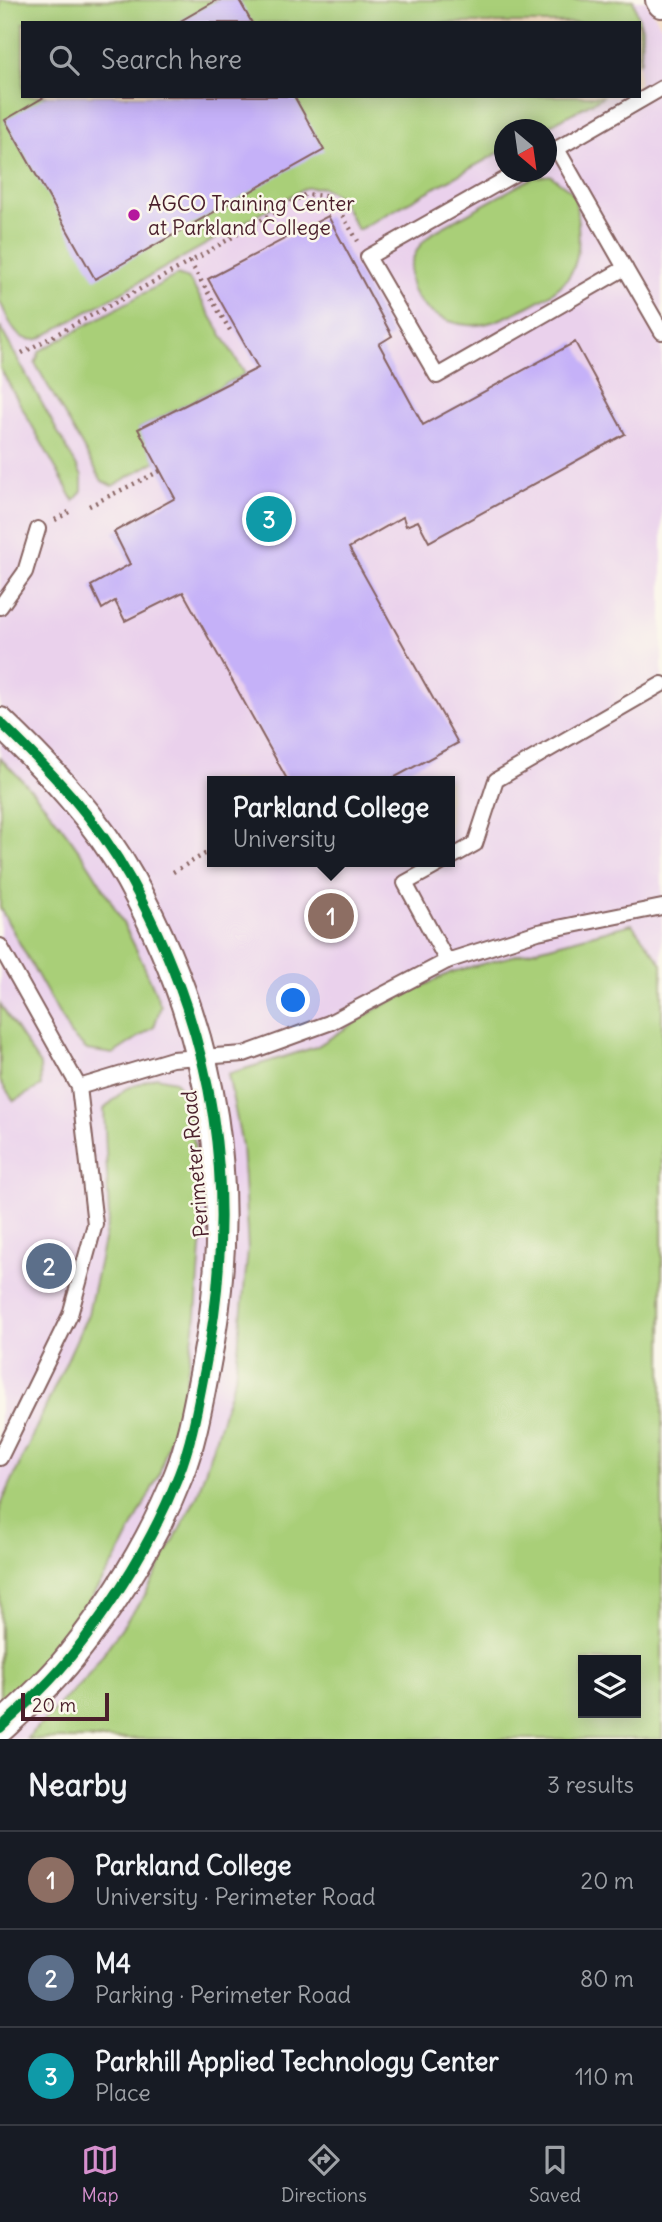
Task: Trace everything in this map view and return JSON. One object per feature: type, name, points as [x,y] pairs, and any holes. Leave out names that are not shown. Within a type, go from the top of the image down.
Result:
[{"type":"street","name":"Perimeter Road","points":[[0,722],[60,782],[94,824],[129,877],[162,943],[183,996],[203,1059],[216,1130],[222,1209],[221,1265],[214,1325],[196,1415],[179,1473],[153,1528],[112,1600],[71,1657],[39,1692],[0,1728]]},
{"type":"lane","points":[[557,149],[662,88]]},
{"type":"lane","points":[[557,160],[662,332]]},
{"type":"lane","points":[[500,182],[368,257],[437,376],[625,268]]},
{"type":"lane","points":[[0,607],[24,572],[38,529]]},
{"type":"lane","points":[[455,855],[475,844],[496,780],[662,684]]},
{"type":"lane","points":[[434,867],[405,883],[447,961]]},
{"type":"lane","points":[[79,1087],[172,1059],[203,1059],[244,1054],[329,1023],[447,961],[538,932],[662,907]]},
{"type":"lane","points":[[0,946],[79,1087],[95,1224],[70,1315],[0,1458]]},
{"type":"path","points":[[22,353],[190,262],[306,194],[324,196],[337,207],[368,257]]},
{"type":"path","points":[[190,262],[231,332]]},
{"type":"path","points":[[89,506],[160,471]]},
{"type":"path","points":[[173,872],[207,854]]},
{"type":"shaded area","points":[[0,0],[646,0],[662,27],[662,1739],[0,1739]]},
{"type":"green space","points":[[0,0],[633,0],[640,21],[21,21],[21,98],[600,98],[557,121],[557,119],[494,119],[494,155],[358,230],[339,197],[322,187],[305,188],[39,339],[24,338],[10,323],[0,302]]},
{"type":"green space","points":[[557,180],[575,194],[579,241],[573,269],[560,287],[542,299],[492,322],[468,325],[449,321],[422,304],[410,277],[412,263],[419,248],[432,233],[525,182]]},
{"type":"green space","points":[[177,275],[189,279],[245,374],[139,429],[156,461],[112,486],[102,481],[35,363],[40,351]]},
{"type":"green space","points":[[0,327],[82,476],[82,491],[74,501],[0,368]]},
{"type":"green space","points":[[0,758],[50,813],[94,873],[131,938],[161,1006],[154,1027],[113,1054],[87,1050],[70,1034],[0,908]]},
{"type":"green space","points":[[632,924],[662,964],[662,1739],[26,1739],[87,1676],[145,1595],[197,1496],[235,1377],[248,1250],[242,1146],[228,1074],[316,1047],[381,1006],[452,972]]},
{"type":"green space","points":[[0,1004],[40,1065],[41,1086],[14,1101],[0,1081]]},
{"type":"green space","points":[[156,1077],[175,1081],[187,1098],[198,1167],[202,1236],[196,1315],[185,1386],[159,1475],[118,1556],[71,1629],[17,1693],[0,1707],[0,1507],[88,1314],[109,1217],[104,1109],[125,1089]]},
{"type":"building","points":[[217,0],[239,0],[251,21],[180,21]]},
{"type":"building","name":"AGCO Training Center at Parkland College","points":[[43,98],[295,98],[324,150],[95,279],[5,120]]},
{"type":"building","points":[[328,216],[392,336],[379,344],[423,425],[575,342],[625,434],[429,542],[418,521],[406,526],[403,517],[349,548],[458,743],[397,776],[285,776],[183,592],[125,621],[115,601],[102,609],[91,586],[130,564],[114,532],[175,498],[138,429],[258,368],[208,279]]},
{"type":"cycle path","points":[[0,722],[54,777],[103,836],[130,879],[160,938],[183,997],[201,1057],[213,1117],[220,1178],[220,1240],[215,1304],[200,1396],[188,1449],[179,1474],[158,1522],[132,1568],[88,1634],[55,1675],[0,1728]]},
{"type":"place","name":"AGCO Training Center at Parkland College","points":[[134,215]]},
{"type":"place","name":"Parkhill Applied Technology Center","points":[[269,519]]},
{"type":"place","name":"Parkland College","points":[[331,916]]},
{"type":"place","name":"M4","points":[[49,1266]]}]
